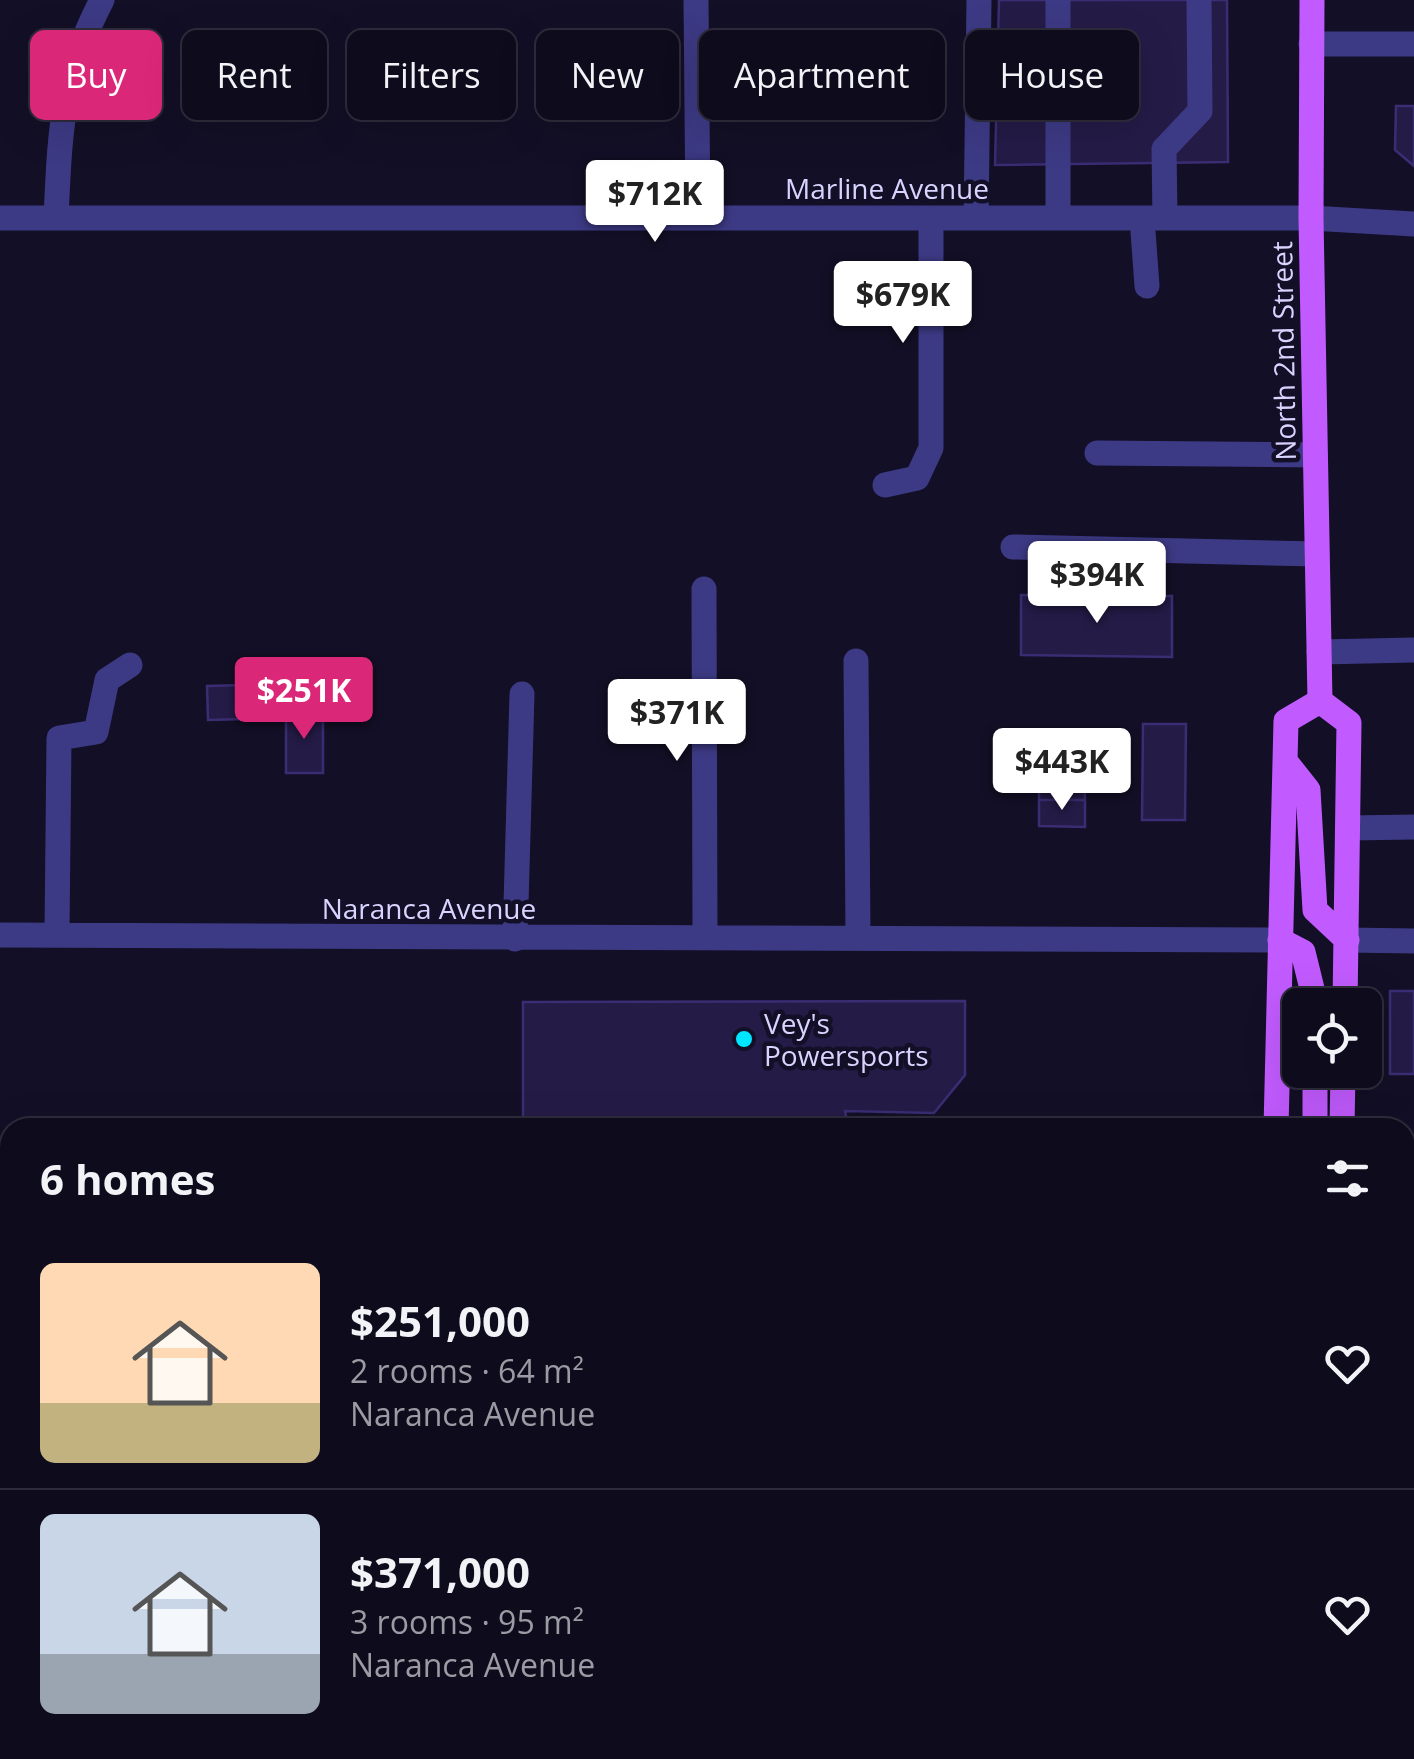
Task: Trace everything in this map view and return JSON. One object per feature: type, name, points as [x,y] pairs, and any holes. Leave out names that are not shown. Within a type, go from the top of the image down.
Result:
[{"type":"main road","name":"North 2nd Street","points":[[1312,0],[1310,218],[1320,702]]},
{"type":"main road","points":[[1276,1118],[1286,721],[1320,702],[1349,722],[1345,988]]},
{"type":"main road","points":[[1285,760],[1308,790],[1316,910],[1346,940]]},
{"type":"main road","points":[[1280,940],[1303,952],[1312,988]]},
{"type":"main road","points":[[1315,1118],[1316,1088]]},
{"type":"main road","points":[[1342,1118],[1343,1088]]},
{"type":"street","points":[[56,218],[62,109],[79,44],[102,0]]},
{"type":"street","points":[[696,0],[698,218]]},
{"type":"street","points":[[976,218],[979,0]]},
{"type":"street","points":[[1058,0],[1058,218]]},
{"type":"street","points":[[1147,286],[1164,149],[1200,111],[1199,0]]},
{"type":"street","points":[[1311,44],[1414,44]]},
{"type":"street","name":"Marline Avenue","points":[[0,218],[1310,218],[1414,224]]},
{"type":"street","points":[[885,485],[917,478],[931,448],[930,218]]},
{"type":"street","points":[[1097,453],[1316,455]]},
{"type":"street","points":[[1013,547],[1317,554]]},
{"type":"street","points":[[704,589],[704,938]]},
{"type":"street","points":[[1320,652],[1414,650]]},
{"type":"street","points":[[856,660],[858,938]]},
{"type":"street","points":[[56,934],[58,738],[96,732],[107,680],[130,665]]},
{"type":"street","points":[[514,939],[522,694]]},
{"type":"street","points":[[1348,828],[1414,827]]},
{"type":"street","name":"Naranca Avenue","points":[[0,934],[1280,940]]},
{"type":"street","points":[[1346,940],[1414,941]]},
{"type":"building","points":[[999,0],[1227,0],[1228,162],[995,165],[996,120],[1139,120],[1139,30],[998,30]]},
{"type":"building","points":[[1396,106],[1414,106],[1414,166],[1395,150]]},
{"type":"building","points":[[1021,595],[1172,596],[1172,657],[1021,655]]},
{"type":"building","points":[[244,685],[245,719],[208,720],[207,686]]},
{"type":"building","points":[[286,710],[323,710],[323,773],[286,773]]},
{"type":"building","points":[[1143,724],[1186,724],[1185,820],[1142,820]]},
{"type":"building","points":[[1084,743],[1085,800],[1039,800],[1039,744]]},
{"type":"building","points":[[1039,800],[1085,800],[1085,827],[1039,826]]},
{"type":"building","points":[[1390,991],[1414,991],[1414,1074],[1390,1074]]},
{"type":"building","name":"Vey's Powersports","points":[[965,1001],[965,1075],[934,1113],[845,1111],[847,1118],[523,1118],[523,1002]]},
{"type":"place","name":"Vey's Powersports","points":[[744,1039]]}]
